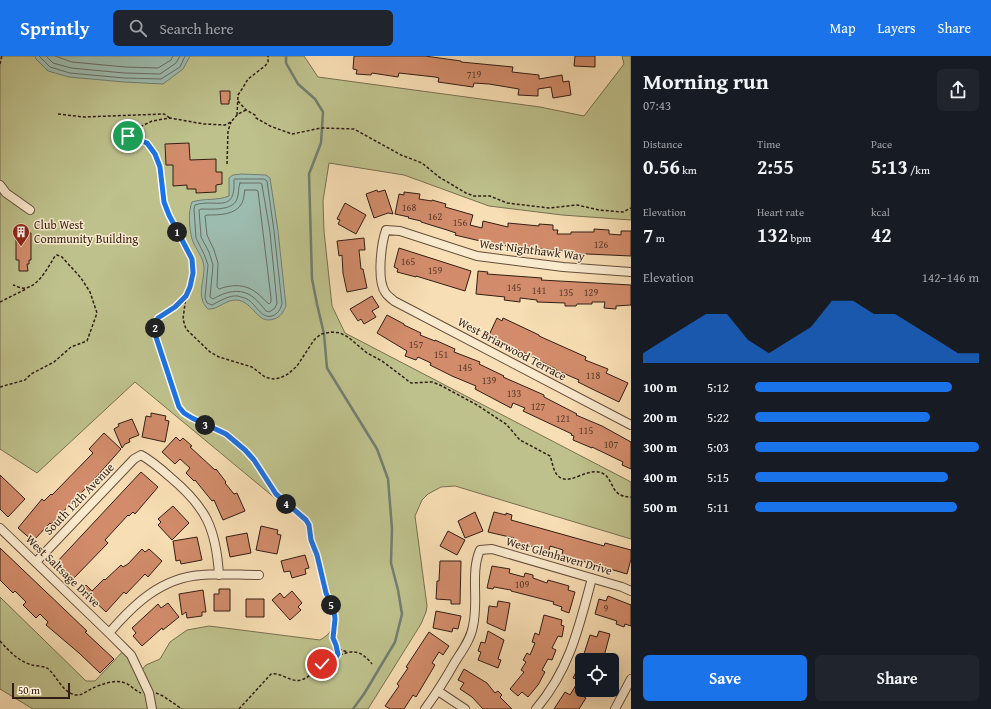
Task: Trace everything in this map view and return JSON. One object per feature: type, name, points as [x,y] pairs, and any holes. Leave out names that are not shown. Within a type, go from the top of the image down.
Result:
[{"type":"street","points":[[0,185],[6,193],[30,210]]},
{"type":"street","name":"West Nighthawk Way","points":[[385,292],[381,283],[381,271],[382,240],[386,230],[400,231],[477,256],[563,267],[631,272]]},
{"type":"street","name":"West Briarwood Terrace","points":[[385,292],[394,301],[631,425]]},
{"type":"street","name":"South 12th Avenue","points":[[36,562],[134,459],[141,455],[183,488],[201,509],[214,536],[219,575]]},
{"type":"street","name":"West Saltsage Drive","points":[[0,528],[131,655],[149,693],[152,709]]},
{"type":"street","name":"West Glenhaven Drive","points":[[438,691],[463,650],[473,627],[475,611],[476,560],[480,550],[492,549],[631,590]]},
{"type":"street","points":[[110,633],[133,607],[151,592],[172,581],[200,575],[259,576]]},
{"type":"street","points":[[536,709],[559,676],[568,658],[575,640],[592,578]]},
{"type":"street","points":[[614,709],[631,679]]},
{"type":"street","points":[[425,709],[438,691],[465,709]]},
{"type":"path","points":[[0,64],[2,56]]},
{"type":"path","points":[[237,116],[238,95],[248,79],[265,66],[268,62],[268,56]]},
{"type":"path","points":[[238,101],[256,118],[270,126],[292,134],[321,128],[354,129],[401,155],[422,163],[439,177],[474,196],[490,196],[507,203],[549,208],[577,205],[598,210],[623,212],[631,208]]},
{"type":"path","points":[[246,110],[226,125],[204,124],[170,118],[152,121],[128,133],[128,136],[147,143],[155,154],[160,167],[164,202],[169,215],[192,259],[193,273],[184,305],[183,319],[186,329],[210,352],[219,357],[252,367],[265,377],[273,379],[280,378],[297,366],[314,340],[321,334],[332,332],[340,333],[348,337],[367,353],[382,361],[406,380],[412,383],[432,382],[440,385],[497,417],[506,424],[520,440],[550,456],[555,472],[561,478],[570,479],[584,473],[597,472],[604,474],[617,493],[626,497],[631,497]]},
{"type":"path","points":[[58,114],[84,117],[164,114],[170,118]]},
{"type":"path","points":[[227,164],[228,131],[231,122]]},
{"type":"path","points":[[226,125],[228,131]]},
{"type":"path","points":[[0,302],[41,279],[54,256],[57,254],[62,257],[81,278],[90,292],[97,313],[87,341],[71,347],[54,362],[31,374],[24,380],[0,387]]},
{"type":"path","points":[[13,285],[27,288]]},
{"type":"path","points":[[186,296],[179,304],[158,318],[154,331],[179,407],[184,413],[192,418],[226,434],[245,450],[254,460],[276,494],[306,520],[309,525],[311,540],[317,555],[326,593],[334,611],[335,619],[333,638],[338,654],[336,657]]},
{"type":"path","points":[[179,304],[184,305]]},
{"type":"path","points":[[0,641],[20,660],[47,668],[68,691],[76,695],[84,693],[102,684],[120,682],[126,683],[141,693],[159,693],[182,709]]},
{"type":"path","points":[[336,645],[341,650],[348,652]]},
{"type":"path","points":[[238,709],[271,674],[276,673],[296,681],[303,679],[310,676],[322,664],[348,652],[363,654],[372,664]]},
{"type":"green space","points":[[0,56],[304,56],[318,77],[540,107],[584,116],[624,64],[622,56],[631,56],[631,220],[562,215],[489,206],[404,175],[329,163],[323,201],[324,231],[332,306],[345,333],[631,482],[631,539],[455,486],[441,487],[428,494],[422,500],[415,516],[427,606],[426,612],[421,624],[368,709],[33,709],[0,689],[0,597],[86,681],[95,681],[125,649],[140,672],[146,665],[160,659],[170,642],[187,630],[209,626],[320,640],[330,632],[333,621],[305,523],[135,382],[37,473],[0,449]]},
{"type":"water","points":[[35,56],[190,56],[183,69],[163,84],[69,77],[48,71],[36,59]]},
{"type":"water","points":[[233,175],[266,175],[270,178],[278,231],[286,306],[280,316],[274,319],[263,319],[248,305],[237,300],[229,301],[215,308],[208,309],[202,300],[201,295],[204,264],[193,243],[191,235],[189,220],[192,202],[229,196],[229,178]]},
{"type":"building","points":[[354,56],[425,56],[461,62],[513,67],[512,72],[539,75],[539,79],[562,75],[563,82],[569,81],[571,95],[553,98],[551,87],[538,89],[538,96],[518,95],[519,89],[489,84],[474,83],[473,87],[438,82],[439,78],[435,77],[399,73],[398,77],[372,73],[371,75],[356,74],[357,70],[353,69]]},
{"type":"building","points":[[575,56],[595,56],[595,67],[574,66]]},
{"type":"building","points":[[220,91],[230,91],[229,104],[221,104]]},
{"type":"building","points":[[189,143],[190,160],[216,159],[216,172],[222,172],[222,184],[216,185],[216,192],[196,193],[196,189],[187,189],[187,185],[173,186],[173,165],[166,165],[165,144]]},
{"type":"building","points":[[377,190],[378,192],[385,190],[393,214],[388,213],[374,218],[366,194]]},
{"type":"building","points":[[404,192],[420,194],[419,199],[432,200],[446,204],[445,207],[473,215],[470,225],[482,228],[483,221],[508,227],[508,223],[539,226],[539,224],[553,225],[553,230],[558,230],[557,234],[571,234],[571,232],[594,232],[594,229],[609,230],[609,234],[621,235],[621,231],[631,231],[631,256],[565,253],[565,251],[497,245],[455,235],[456,233],[408,218],[409,217],[395,214],[399,194],[404,195]]},
{"type":"building","points":[[345,203],[366,215],[356,234],[338,224],[340,220],[337,219]]},
{"type":"building","name":"Club West Community Building","points":[[16,233],[31,233],[31,260],[29,260],[29,264],[27,264],[28,271],[19,271],[19,260],[16,260]]},
{"type":"building","points":[[364,238],[365,250],[359,250],[361,269],[363,269],[367,288],[347,292],[343,273],[342,255],[339,256],[337,241]]},
{"type":"building","points":[[399,248],[471,271],[465,291],[416,276],[397,272],[398,269],[394,267]]},
{"type":"building","points":[[478,271],[488,272],[487,274],[542,278],[541,280],[631,285],[631,305],[616,306],[616,309],[604,308],[605,302],[592,302],[592,304],[565,306],[565,303],[537,302],[537,300],[520,298],[520,302],[504,300],[505,297],[476,294]]},
{"type":"building","points":[[372,296],[379,307],[372,311],[376,317],[364,324],[361,319],[358,321],[350,309]]},
{"type":"building","points":[[387,315],[421,333],[420,335],[455,349],[454,352],[480,362],[479,364],[504,376],[503,377],[544,395],[544,397],[577,414],[576,415],[602,426],[631,442],[631,469],[622,465],[623,462],[592,447],[573,440],[574,436],[571,435],[572,434],[523,411],[525,408],[513,403],[511,408],[475,389],[476,386],[430,365],[431,363],[418,357],[416,360],[405,356],[407,351],[377,333]]},
{"type":"building","points":[[497,318],[502,321],[503,318],[586,357],[585,360],[608,369],[606,373],[628,383],[619,402],[578,382],[579,380],[556,370],[489,335]]},
{"type":"building","points":[[151,413],[166,416],[165,420],[169,421],[165,442],[142,437],[146,416],[151,417]]},
{"type":"building","points":[[132,419],[139,435],[129,439],[130,442],[125,444],[122,448],[114,429],[119,426],[118,424]]},
{"type":"building","points":[[104,433],[121,449],[91,483],[33,541],[18,528],[42,499],[44,501],[51,494],[52,495],[93,453],[89,449]]},
{"type":"building","points":[[176,437],[180,441],[183,438],[192,446],[190,447],[215,470],[216,469],[234,494],[237,493],[245,511],[223,520],[214,500],[212,501],[195,480],[194,481],[186,473],[190,468],[180,459],[175,464],[162,452]]},
{"type":"building","points":[[141,472],[158,487],[135,514],[133,512],[129,516],[128,515],[105,540],[108,543],[72,580],[55,564]]},
{"type":"building","points":[[0,475],[25,499],[8,517],[0,509]]},
{"type":"building","points":[[173,506],[189,523],[172,540],[158,525],[161,522],[158,519]]},
{"type":"building","points":[[475,512],[483,531],[465,538],[458,521]]},
{"type":"building","points":[[494,512],[512,515],[511,520],[604,546],[605,543],[631,550],[631,559],[627,574],[562,555],[563,550],[550,546],[549,551],[514,542],[514,538],[488,532]]},
{"type":"building","points":[[261,526],[278,530],[277,534],[281,535],[277,554],[256,550]]},
{"type":"building","points":[[448,531],[465,540],[457,555],[440,546]]},
{"type":"building","points":[[247,533],[251,553],[230,557],[226,537]]},
{"type":"building","points":[[197,537],[202,560],[181,564],[180,560],[176,561],[173,541]]},
{"type":"building","points":[[0,548],[87,631],[85,632],[114,659],[100,673],[46,625],[48,622],[40,614],[36,618],[23,605],[26,602],[15,591],[13,593],[0,580]]},
{"type":"building","points":[[142,549],[145,552],[149,549],[162,561],[148,577],[145,574],[126,594],[124,592],[106,612],[90,597],[89,599],[80,591],[86,585],[92,591],[121,565],[123,567],[128,564]]},
{"type":"building","points":[[305,555],[309,568],[305,569],[306,574],[292,578],[290,571],[284,572],[281,561]]},
{"type":"building","points":[[440,561],[461,561],[460,604],[451,604],[451,600],[436,599]]},
{"type":"building","points":[[492,566],[510,569],[509,573],[524,577],[525,573],[533,575],[533,578],[547,583],[548,580],[569,586],[568,590],[575,592],[569,613],[561,610],[562,607],[553,604],[554,602],[511,590],[494,587],[493,589],[487,588]]},
{"type":"building","points":[[219,589],[230,589],[230,611],[214,611],[214,594],[219,594]]},
{"type":"building","points":[[203,590],[206,612],[202,612],[202,616],[187,618],[186,612],[182,615],[179,594]]},
{"type":"building","points":[[292,591],[302,603],[298,607],[301,610],[290,620],[272,600],[280,593],[284,598]]},
{"type":"building","points":[[608,596],[631,605],[631,626],[625,624],[624,627],[616,624],[617,621],[595,614],[599,599],[606,601]]},
{"type":"building","points":[[246,599],[264,599],[264,617],[246,617]]},
{"type":"building","points":[[498,601],[510,603],[505,631],[487,623],[489,606],[497,607]]},
{"type":"building","points":[[168,603],[179,617],[163,630],[162,628],[142,646],[133,636],[136,633],[132,628],[158,604],[161,608]]},
{"type":"building","points":[[436,611],[461,616],[458,629],[453,628],[452,632],[433,628]]},
{"type":"building","points":[[544,615],[562,620],[561,625],[564,626],[562,637],[558,636],[552,648],[556,650],[552,660],[548,659],[542,670],[545,672],[538,685],[528,697],[522,692],[518,696],[510,689],[524,672],[521,670],[526,662],[523,660],[527,653],[530,655],[535,643],[532,642],[535,633],[539,635]]},
{"type":"building","points":[[488,631],[504,640],[498,659],[501,660],[498,668],[478,660],[481,652],[478,651],[481,642],[485,643]]},
{"type":"building","points":[[599,631],[610,634],[605,653],[584,653],[590,635],[597,637]]},
{"type":"building","points":[[429,632],[449,646],[443,655],[439,652],[432,663],[435,665],[416,697],[413,695],[404,709],[390,709],[385,706],[399,686],[397,684],[408,668],[406,667]]},
{"type":"building","points":[[464,669],[487,683],[495,693],[498,691],[502,695],[500,697],[512,709],[483,709],[472,697],[460,689],[464,683],[458,680]]},
{"type":"building","points":[[575,687],[575,697],[586,698],[579,709],[554,709],[565,692],[570,695]]},
{"type":"waterway","points":[[286,56],[286,63],[298,84],[315,99],[323,112],[321,143],[309,174],[312,279],[324,334],[327,368],[377,449],[388,479],[392,529],[391,563],[402,614],[395,642],[364,694],[353,709]]},
{"type":"place","name":"Club West Community Building","points":[[21,247]]},
{"type":"route","points":[[128,136],[147,143],[155,154],[160,167],[164,202],[169,215],[192,259],[193,273],[190,287],[186,296],[175,307],[158,318],[154,331],[175,392],[176,400],[184,413],[204,425],[226,434],[245,450],[254,460],[276,494],[306,520],[309,525],[311,540],[317,555],[326,593],[334,611],[335,632],[333,638],[338,650],[336,657],[322,664]]}]
